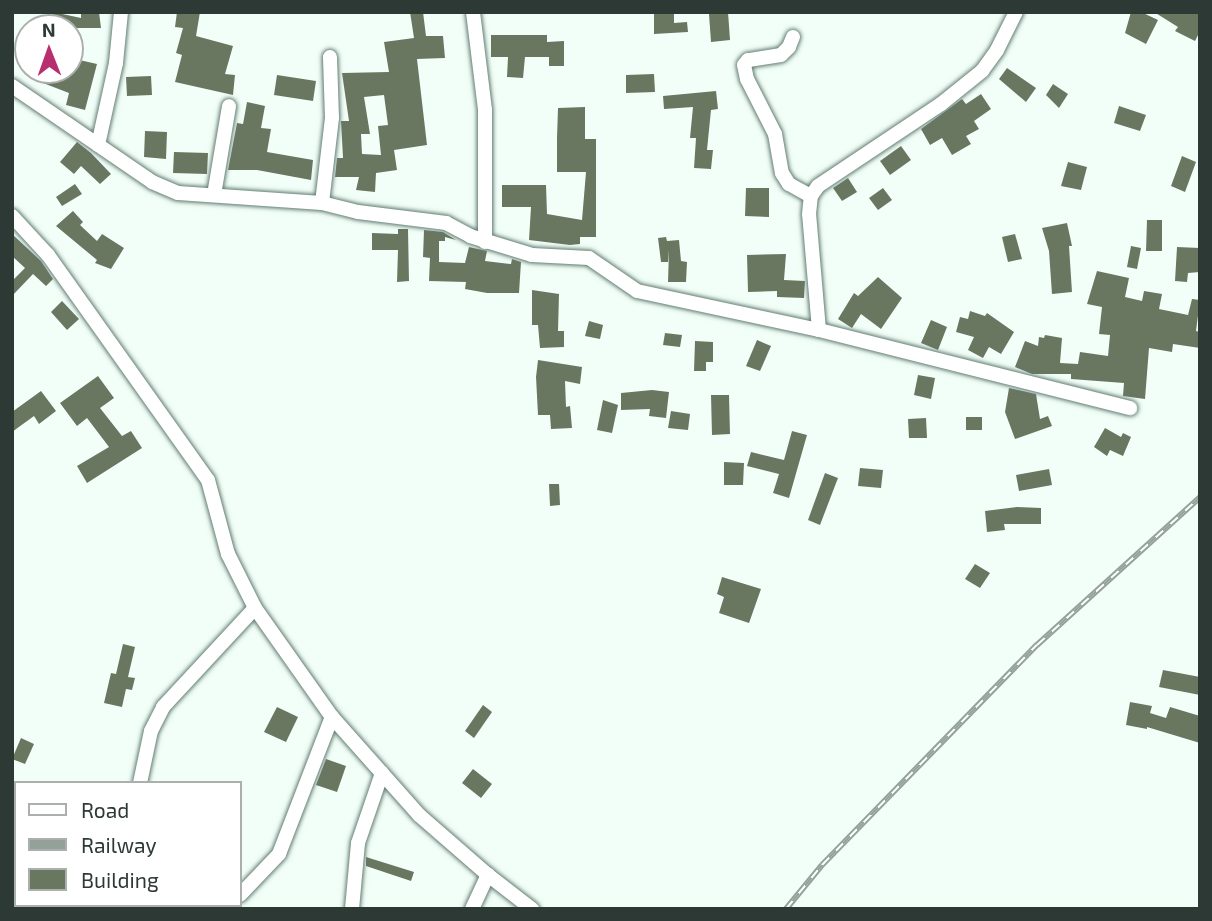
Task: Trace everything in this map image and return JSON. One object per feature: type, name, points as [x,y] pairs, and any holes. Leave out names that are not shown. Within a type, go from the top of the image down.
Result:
[{"type":"street","points":[[98,145],[116,63],[121,12]]},
{"type":"street","points":[[473,12],[485,110],[485,242]]},
{"type":"street","points":[[819,330],[809,214],[811,196],[818,186],[941,104],[982,71],[997,50],[1016,12]]},
{"type":"street","points":[[793,37],[789,47],[781,55],[748,60],[744,65],[747,79],[775,134],[782,173],[789,184],[811,196]]},
{"type":"street","points":[[322,203],[332,118],[330,57]]},
{"type":"street","points":[[12,86],[152,182],[178,193],[322,203],[380,216],[446,223],[485,242],[532,255],[589,258],[637,291],[819,330],[1130,408]]},
{"type":"street","points":[[214,195],[229,106]]},
{"type":"street","points":[[12,216],[48,255],[208,480],[228,554],[255,608],[332,717],[419,815],[532,909]]},
{"type":"street","points":[[140,781],[151,731],[163,707],[255,608]]},
{"type":"street","points":[[242,893],[279,854],[332,717]]},
{"type":"street","points":[[352,909],[358,842],[382,773]]},
{"type":"street","points":[[472,909],[488,875]]},
{"type":"building","points":[[81,12],[99,12],[101,28],[84,28],[84,14]]},
{"type":"building","points":[[177,12],[200,12],[196,36],[233,46],[225,74],[235,75],[233,95],[175,82],[182,55],[176,53],[183,28],[175,27]]},
{"type":"building","points":[[410,12],[423,12],[426,36],[443,36],[445,58],[417,59],[427,145],[394,150],[397,170],[376,173],[375,192],[356,190],[359,177],[335,177],[337,158],[343,158],[341,121],[349,121],[342,73],[389,72],[384,42],[414,38]],"holes":[[[384,95],[388,125],[378,126],[381,155],[362,154],[361,134],[370,134],[364,97]]]},
{"type":"building","points":[[654,12],[674,12],[674,23],[687,22],[688,32],[654,34]]},
{"type":"building","points":[[728,12],[730,40],[711,42],[709,14]]},
{"type":"building","points":[[1131,12],[1141,12],[1158,20],[1146,44],[1125,33]]},
{"type":"building","points":[[1154,12],[1200,12],[1200,31],[1195,41],[1175,31],[1178,27]]},
{"type":"building","points":[[491,35],[547,35],[547,42],[564,41],[564,66],[549,66],[549,57],[525,57],[523,78],[507,77],[508,57],[491,57]]},
{"type":"building","points":[[84,61],[97,64],[85,110],[66,105],[69,93],[46,84],[84,84]]},
{"type":"building","points":[[1007,68],[1036,88],[1026,102],[999,79]]},
{"type":"building","points":[[654,74],[655,92],[626,93],[626,75]]},
{"type":"building","points":[[277,75],[316,81],[313,101],[274,95]]},
{"type":"building","points":[[151,76],[152,95],[127,96],[126,77]]},
{"type":"building","points":[[1053,84],[1068,94],[1059,108],[1046,95]]},
{"type":"building","points":[[716,91],[718,109],[711,110],[707,150],[713,150],[711,169],[694,168],[696,138],[690,138],[693,107],[664,109],[663,96]]},
{"type":"building","points":[[981,94],[991,109],[974,121],[979,129],[966,136],[971,144],[952,155],[942,138],[930,145],[921,129],[962,99],[966,104]]},
{"type":"building","points":[[247,102],[265,106],[261,128],[271,129],[267,152],[313,160],[311,180],[257,170],[228,170],[237,123],[243,124]]},
{"type":"building","points":[[1119,106],[1146,115],[1140,131],[1114,123]]},
{"type":"building","points":[[585,107],[585,139],[596,139],[596,237],[580,237],[580,244],[570,245],[529,240],[531,207],[502,207],[502,185],[546,185],[547,214],[582,220],[586,172],[557,172],[557,138],[558,108]]},
{"type":"building","points":[[145,131],[167,132],[166,159],[144,157]]},
{"type":"building","points":[[77,142],[111,174],[100,184],[81,166],[74,174],[60,162]]},
{"type":"building","points":[[901,146],[911,160],[890,175],[880,161]]},
{"type":"building","points":[[174,152],[208,153],[207,174],[173,173]]},
{"type":"building","points":[[1182,156],[1196,162],[1185,192],[1171,186]]},
{"type":"building","points":[[1068,162],[1087,167],[1081,190],[1061,186]]},
{"type":"building","points":[[848,178],[857,192],[842,201],[833,188]]},
{"type":"building","points":[[75,184],[82,194],[62,206],[56,197]]},
{"type":"building","points":[[746,188],[769,188],[769,217],[745,216]]},
{"type":"building","points":[[883,188],[892,200],[878,210],[869,198]]},
{"type":"building","points":[[73,211],[83,222],[80,225],[97,241],[102,234],[124,248],[111,269],[95,263],[97,260],[56,226]]},
{"type":"building","points":[[1147,220],[1162,220],[1162,251],[1146,251]]},
{"type":"building","points":[[1067,223],[1072,246],[1069,246],[1072,292],[1052,294],[1049,251],[1042,228]]},
{"type":"building","points":[[398,229],[408,229],[409,281],[397,282],[398,250],[372,250],[372,233],[398,234]]},
{"type":"building","points":[[424,230],[443,232],[456,240],[445,237],[445,241],[439,241],[439,262],[465,263],[469,247],[487,251],[485,261],[511,264],[512,259],[521,262],[519,293],[487,293],[465,289],[466,282],[429,281],[430,258],[423,257]]},
{"type":"building","points":[[12,234],[41,261],[53,279],[46,286],[33,274],[12,296],[12,281],[25,268],[12,256]]},
{"type":"building","points":[[1015,234],[1022,259],[1008,262],[1002,237]]},
{"type":"building","points":[[666,237],[667,241],[679,240],[681,261],[687,262],[686,282],[668,282],[669,250],[668,262],[661,262],[658,238]]},
{"type":"building","points":[[1131,246],[1141,248],[1137,269],[1127,267]]},
{"type":"building","points":[[1177,247],[1200,248],[1200,272],[1188,273],[1187,282],[1175,281]]},
{"type":"building","points":[[786,254],[784,280],[805,281],[804,298],[777,297],[777,291],[748,292],[747,255]]},
{"type":"building","points":[[1097,271],[1129,278],[1125,297],[1142,301],[1144,291],[1162,294],[1159,309],[1188,315],[1192,299],[1200,300],[1196,331],[1200,332],[1200,348],[1173,344],[1172,352],[1149,348],[1145,399],[1123,396],[1124,383],[1071,379],[1071,374],[1032,374],[1015,367],[1025,341],[1038,346],[1039,337],[1044,338],[1045,335],[1062,338],[1060,363],[1078,364],[1080,352],[1108,356],[1110,335],[1099,334],[1102,307],[1087,304]]},
{"type":"building","points":[[878,277],[902,298],[881,329],[861,314],[852,328],[838,319],[854,293],[858,296]]},
{"type":"building","points":[[532,290],[559,294],[558,331],[564,331],[564,347],[540,348],[538,325],[532,325]]},
{"type":"building","points":[[62,301],[79,319],[67,330],[51,312]]},
{"type":"building","points":[[970,311],[985,316],[987,313],[1014,332],[1001,354],[989,347],[983,358],[968,350],[974,337],[956,332],[960,317],[968,319]]},
{"type":"building","points":[[931,320],[947,327],[938,350],[921,343]]},
{"type":"building","points":[[589,321],[603,325],[600,339],[585,336]]},
{"type":"building","points":[[665,333],[682,335],[680,347],[663,345]]},
{"type":"building","points":[[757,340],[771,346],[760,371],[746,366]]},
{"type":"building","points":[[695,341],[713,342],[713,362],[706,362],[706,371],[694,371]]},
{"type":"building","points":[[538,360],[582,367],[580,384],[565,381],[566,407],[570,406],[572,428],[551,429],[550,415],[538,415]]},
{"type":"building","points":[[918,375],[935,378],[931,399],[914,395]]},
{"type":"building","points":[[98,376],[114,398],[100,408],[122,436],[131,431],[142,448],[87,483],[77,466],[109,447],[87,418],[77,426],[60,403]]},
{"type":"building","points":[[1009,388],[1036,394],[1040,419],[1048,416],[1052,426],[1015,439],[1005,412]]},
{"type":"building","points":[[652,390],[669,392],[666,418],[649,416],[650,409],[621,410],[621,393]]},
{"type":"building","points":[[41,391],[56,411],[39,424],[34,416],[12,432],[12,412]]},
{"type":"building","points":[[711,395],[729,395],[730,434],[712,435]]},
{"type":"building","points":[[603,400],[618,405],[612,433],[597,430]]},
{"type":"building","points":[[671,411],[690,414],[688,430],[668,428]]},
{"type":"building","points":[[966,417],[982,417],[982,430],[966,430]]},
{"type":"building","points":[[926,418],[927,438],[909,438],[908,419]]},
{"type":"building","points":[[1105,428],[1121,437],[1123,433],[1131,437],[1123,456],[1110,450],[1107,456],[1094,447]]},
{"type":"building","points":[[792,431],[807,435],[789,498],[773,493],[779,474],[747,466],[751,452],[784,460]]},
{"type":"building","points":[[724,462],[744,463],[743,485],[724,485]]},
{"type":"building","points":[[860,468],[883,470],[881,488],[858,486]]},
{"type":"building","points":[[1049,469],[1052,485],[1019,491],[1016,475]]},
{"type":"building","points":[[825,473],[838,478],[820,525],[808,520]]},
{"type":"building","points":[[549,484],[559,484],[560,505],[550,506]]},
{"type":"building","points":[[1017,507],[1041,508],[1041,524],[1004,524],[1005,530],[987,532],[985,511]]},
{"type":"building","points":[[975,564],[990,573],[980,588],[965,579]]},
{"type":"building","points":[[722,577],[761,589],[749,623],[719,613],[724,597],[717,594]]},
{"type":"building","points":[[123,644],[135,647],[128,677],[135,678],[132,690],[126,689],[122,707],[104,703],[111,673],[116,674]]},
{"type":"building","points":[[1163,670],[1200,677],[1200,695],[1159,687]]},
{"type":"building","points":[[1130,702],[1152,706],[1150,713],[1166,718],[1170,707],[1200,716],[1200,743],[1147,727],[1126,725]]},
{"type":"building","points":[[483,705],[492,712],[474,738],[465,731]]},
{"type":"building","points":[[277,707],[298,717],[286,742],[264,732]]},
{"type":"building","points":[[21,738],[34,744],[25,764],[12,759]]},
{"type":"building","points":[[326,759],[346,766],[337,792],[316,785]]},
{"type":"building","points":[[473,769],[492,784],[481,798],[462,783]]},
{"type":"building","points":[[366,857],[414,872],[411,881],[366,866]]},
{"type":"railway","points":[[786,909],[822,865],[1037,645],[1200,497]]}]
